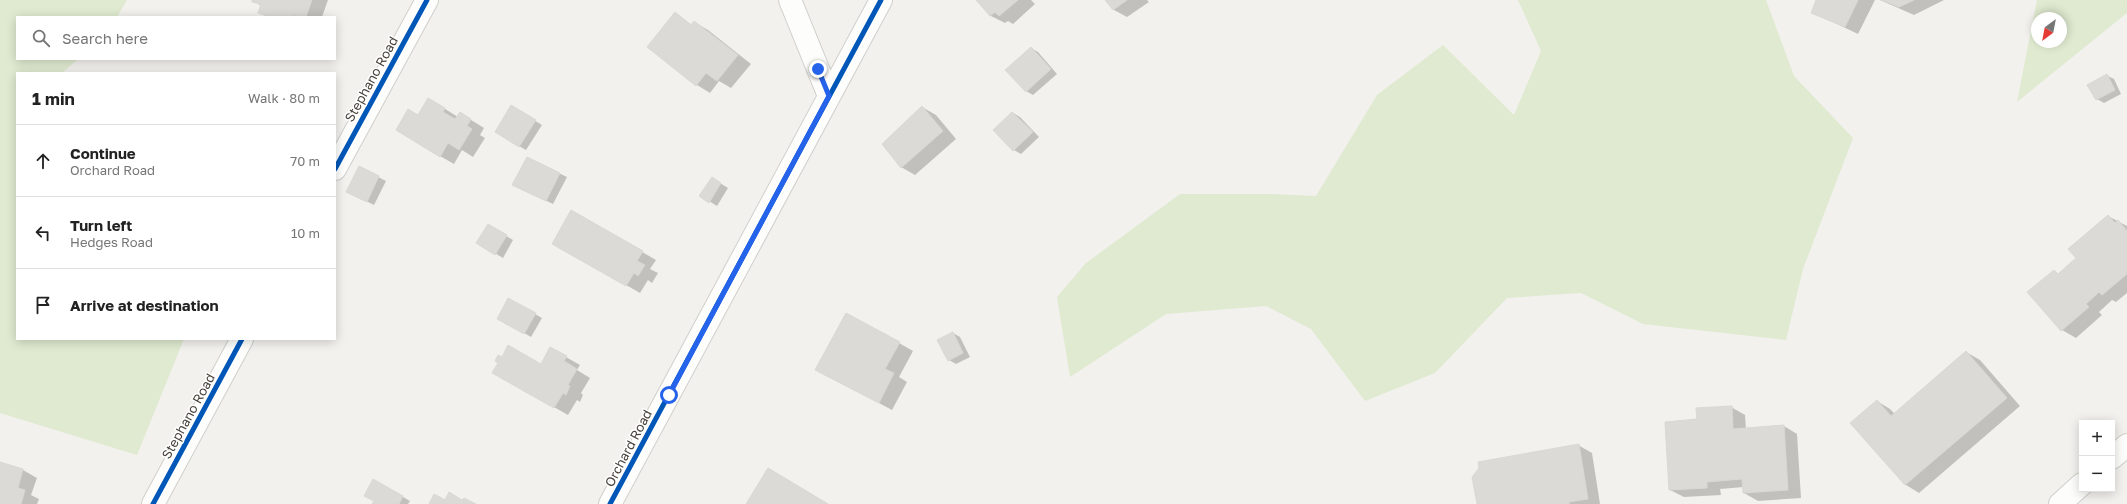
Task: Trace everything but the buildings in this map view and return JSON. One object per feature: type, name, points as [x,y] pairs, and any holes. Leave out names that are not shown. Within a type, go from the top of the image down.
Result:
[{"type":"street","name":"Stephano Road","points":[[336,167],[427,0]]},
{"type":"street","points":[[790,0],[829,96]]},
{"type":"street","name":"Orchard Road","points":[[610,504],[881,0]]},
{"type":"street","name":"Stephano Road","points":[[153,504],[241,340]]},
{"type":"street","points":[[2114,456],[2127,445]]},
{"type":"street","points":[[2060,504],[2079,487]]},
{"type":"green space","points":[[0,0],[127,0],[118,16],[16,16],[16,60],[77,60],[63,72],[16,72],[16,340],[184,340],[137,455],[0,413]]},
{"type":"green space","points":[[1518,0],[1766,0],[1794,76],[1853,138],[1803,269],[1786,340],[1643,324],[1581,293],[1507,298],[1435,373],[1365,401],[1311,329],[1266,306],[1166,314],[1070,377],[1057,297],[1086,263],[1180,194],[1272,194],[1316,196],[1377,95],[1443,45],[1514,115],[1541,51]]},
{"type":"green space","points":[[2037,0],[2127,0],[2127,13],[2017,102],[2031,31],[2031,48],[2067,48],[2067,12],[2035,12]]},
{"type":"cycle path","points":[[336,167],[427,0]]},
{"type":"cycle path","points":[[610,504],[881,0]]},
{"type":"cycle path","points":[[153,504],[241,340]]},
{"type":"route","points":[[669,395],[829,96],[818,69]]}]
